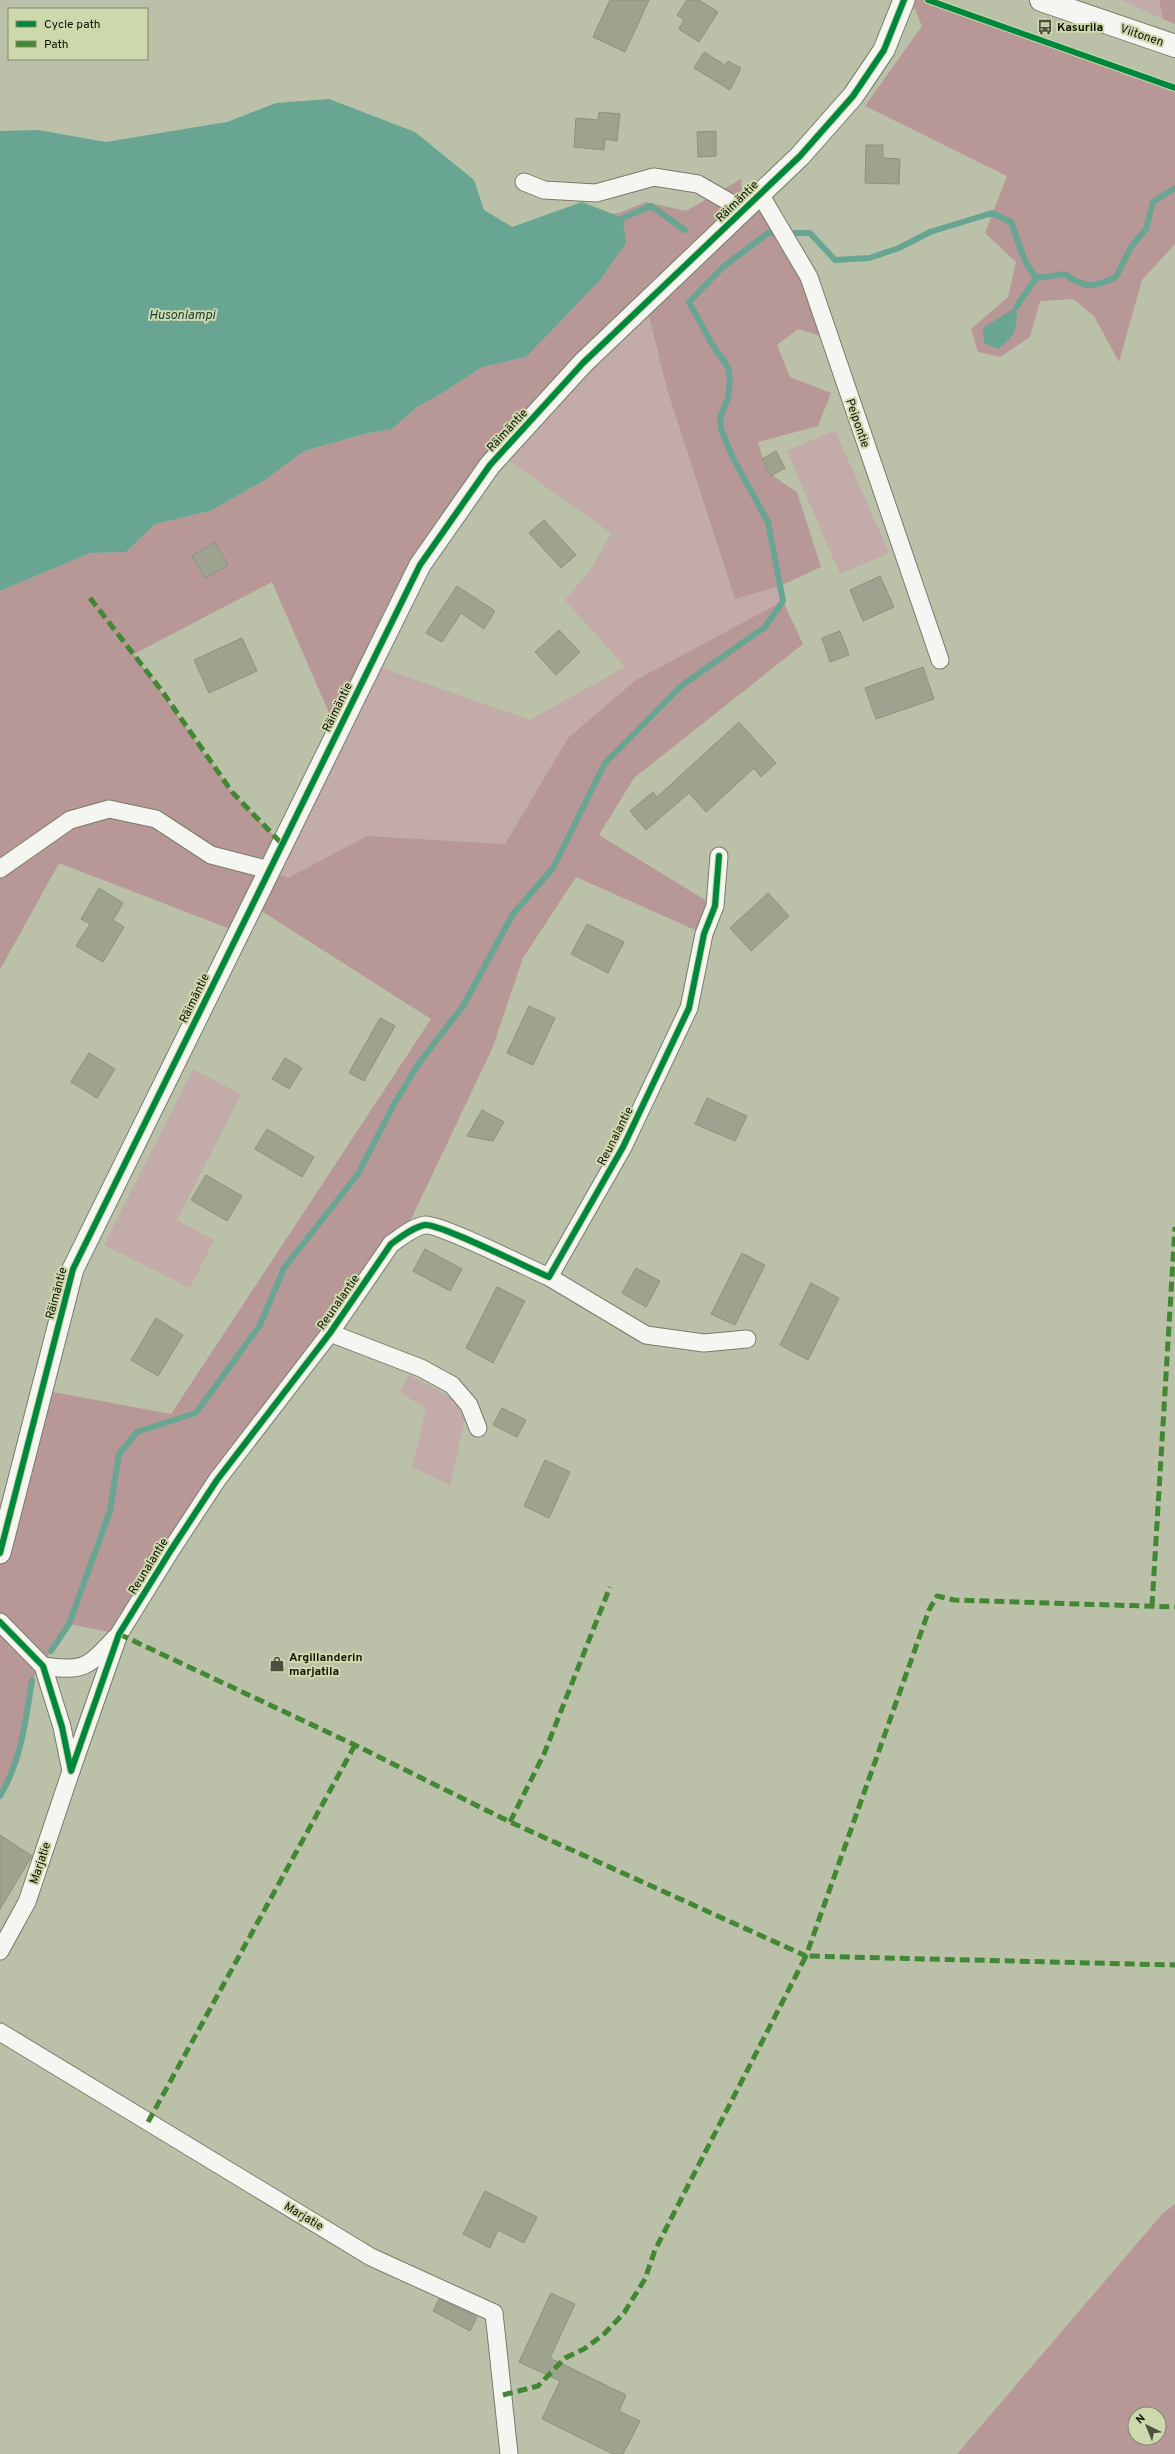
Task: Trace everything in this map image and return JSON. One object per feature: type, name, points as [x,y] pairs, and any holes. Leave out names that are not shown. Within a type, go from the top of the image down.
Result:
[{"type":"main road","name":"Viitonen","points":[[1041,0],[1175,46]]},
{"type":"street","name":"Räimäntie","points":[[0,1553],[73,1269],[420,564],[490,465],[584,363],[800,156],[853,96],[884,50],[904,0]]},
{"type":"street","points":[[524,182],[544,190],[596,192],[654,177],[698,184],[743,210]]},
{"type":"street","name":"Peipontie","points":[[760,194],[809,277],[940,660]]},
{"type":"street","points":[[0,869],[70,820],[109,809],[156,819],[211,855],[269,870]]},
{"type":"street","name":"Reunalantie","points":[[549,1277],[623,1147],[689,1008],[704,934],[715,906],[719,856]]},
{"type":"street","name":"Reunalantie","points":[[71,1771],[119,1634],[171,1550],[217,1480],[330,1333],[391,1244],[404,1234],[426,1225],[454,1234],[549,1277],[646,1335],[704,1343],[747,1339]]},
{"type":"street","points":[[330,1333],[421,1368],[452,1384],[469,1405],[478,1428]]},
{"type":"street","points":[[0,1622],[43,1666],[62,1727],[71,1771]]},
{"type":"street","points":[[43,1666],[65,1669],[89,1664],[119,1634]]},
{"type":"street","name":"Marjatie","points":[[0,1951],[27,1902],[71,1771]]},
{"type":"street","name":"Marjatie","points":[[0,2032],[371,2257],[494,2313],[509,2454]]},
{"type":"shaded area","points":[[911,0],[928,0],[1175,88],[1175,244],[1142,280],[1119,362],[1094,316],[1073,299],[1040,301],[1030,337],[1000,357],[978,352],[971,329],[1008,297],[1016,262],[985,233],[1007,176],[865,106],[922,26]]},
{"type":"shaded area","points":[[1121,0],[1159,0],[1163,19]]},
{"type":"shaded area","points":[[1159,0],[1175,0],[1175,24],[1163,19]]},
{"type":"shaded area","points":[[741,179],[743,210],[760,194],[830,339],[798,329],[777,345],[790,377],[831,393],[818,426],[758,442],[767,467],[775,477],[797,492],[821,567],[780,586],[735,599],[667,389],[646,305],[583,363],[420,565],[337,731],[272,582],[134,654],[232,792],[282,844],[269,870],[288,878],[367,836],[505,844],[568,738],[636,680],[783,601],[803,644],[634,778],[599,835],[715,906],[704,934],[576,877],[523,958],[492,1049],[404,1234],[391,1244],[119,1634],[69,1624],[32,1680],[25,1727],[8,1781],[0,1796],[0,1553],[42,1390],[171,1414],[431,1019],[252,905],[238,932],[59,863],[0,970],[0,591],[90,553],[126,552],[155,524],[210,511],[265,480],[304,451],[364,434],[392,429],[417,407],[444,392],[482,367],[526,357],[623,218],[611,214],[619,213],[646,202],[686,211]]},
{"type":"shaded area","points":[[645,304],[667,389],[735,599],[780,586],[783,601],[636,680],[568,738],[505,844],[367,836],[288,878],[269,870],[371,664],[530,720],[625,667],[565,600],[592,568],[611,533],[500,454]]},
{"type":"shaded area","points":[[835,430],[889,553],[840,574],[787,451]]},
{"type":"shaded area","points":[[193,1069],[241,1094],[177,1220],[214,1240],[190,1288],[104,1245]]},
{"type":"shaded area","points":[[409,1375],[454,1399],[465,1419],[450,1485],[412,1467],[426,1409],[400,1392]]},
{"type":"shaded area","points":[[1175,2204],[1175,2454],[957,2454],[1163,2213]]},
{"type":"water","name":"Husonlampi","points":[[329,99],[415,132],[474,180],[484,210],[512,227],[582,202],[623,218],[626,243],[600,280],[526,357],[482,367],[444,392],[417,407],[392,429],[364,434],[304,451],[265,480],[210,511],[155,524],[126,552],[90,553],[0,591],[0,131],[38,130],[106,142],[227,122],[276,103]]},
{"type":"water","points":[[1016,307],[1016,326],[1009,339],[998,349],[984,343],[983,328]]},
{"type":"building","points":[[610,0],[649,0],[625,52],[593,37]]},
{"type":"building","points":[[687,0],[699,0],[718,12],[699,42],[679,29],[684,20],[677,15]]},
{"type":"building","points":[[704,52],[725,65],[728,61],[741,68],[730,90],[694,68]]},
{"type":"building","points":[[599,112],[620,114],[617,141],[605,139],[604,150],[574,147],[576,118],[598,120]]},
{"type":"building","points":[[716,131],[716,156],[698,157],[697,132]]},
{"type":"building","points":[[866,145],[883,145],[883,158],[900,159],[899,184],[865,183]]},
{"type":"building","points":[[776,451],[785,468],[771,476],[762,459]]},
{"type":"building","points":[[544,520],[576,555],[561,568],[529,533]]},
{"type":"building","points":[[215,542],[228,565],[205,578],[192,556]]},
{"type":"building","points":[[880,576],[894,607],[863,621],[850,590]]},
{"type":"building","points":[[457,586],[495,611],[484,629],[461,613],[442,642],[426,633]]},
{"type":"building","points":[[559,630],[580,652],[556,675],[535,652]]},
{"type":"building","points":[[840,631],[849,655],[830,662],[822,638]]},
{"type":"building","points":[[242,638],[257,671],[209,693],[194,660]]},
{"type":"building","points":[[923,667],[934,699],[876,719],[865,688]]},
{"type":"building","points":[[739,722],[776,763],[761,777],[754,768],[706,812],[689,793],[646,830],[630,811],[653,792],[657,797]]},
{"type":"building","points":[[99,888],[123,903],[113,920],[124,927],[103,962],[76,946],[90,924],[81,919]]},
{"type":"building","points":[[768,893],[789,916],[751,951],[730,928]]},
{"type":"building","points":[[587,924],[624,942],[608,973],[571,954]]},
{"type":"building","points":[[529,1006],[555,1018],[533,1065],[507,1053]]},
{"type":"building","points":[[380,1018],[395,1026],[364,1081],[349,1073]]},
{"type":"building","points":[[89,1053],[115,1069],[97,1098],[71,1082]]},
{"type":"building","points":[[285,1058],[302,1068],[289,1089],[272,1079]]},
{"type":"building","points":[[707,1098],[747,1116],[735,1141],[695,1124]]},
{"type":"building","points":[[482,1110],[504,1122],[493,1141],[467,1136]]},
{"type":"building","points":[[267,1129],[314,1157],[302,1177],[255,1149]]},
{"type":"building","points":[[206,1175],[242,1196],[227,1221],[191,1200]]},
{"type":"building","points":[[425,1249],[462,1269],[450,1291],[413,1271]]},
{"type":"building","points":[[742,1253],[765,1265],[735,1325],[711,1314]]},
{"type":"building","points":[[636,1268],[660,1281],[646,1307],[622,1293]]},
{"type":"building","points":[[811,1283],[839,1298],[808,1360],[780,1345]]},
{"type":"building","points":[[497,1287],[525,1301],[493,1363],[466,1348]]},
{"type":"building","points":[[156,1318],[183,1335],[158,1376],[131,1360]]},
{"type":"building","points":[[502,1408],[526,1420],[517,1437],[493,1425]]},
{"type":"building","points":[[545,1460],[570,1472],[549,1518],[524,1506]]},
{"type":"building","points":[[0,1835],[32,1856],[0,1909]]},
{"type":"building","points":[[485,2191],[537,2217],[524,2243],[498,2230],[490,2248],[463,2234]]},
{"type":"building","points":[[551,2293],[575,2304],[550,2358],[626,2395],[619,2411],[640,2421],[623,2454],[613,2454],[542,2419],[560,2381],[519,2362]]},
{"type":"building","points":[[439,2299],[477,2317],[470,2331],[433,2311]]},
{"type":"waterway","points":[[51,1651],[69,1624],[110,1511],[119,1454],[137,1432],[196,1413],[260,1325],[284,1268],[358,1174],[394,1104],[419,1063],[463,1006],[513,914],[553,868],[605,763],[681,686],[765,627],[783,601],[768,522],[733,458],[721,429],[720,418],[728,398],[730,381],[728,367],[712,344],[689,302],[723,267],[768,233],[810,233],[835,260],[869,258],[899,248],[930,232],[992,213],[1011,222],[1025,261],[1036,278],[1065,274],[1079,283],[1085,285],[1096,285],[1116,277],[1131,247],[1146,229],[1153,202],[1175,188]]},
{"type":"waterway","points":[[623,218],[651,206],[685,230]]},
{"type":"waterway","points":[[1016,307],[1036,278]]},
{"type":"waterway","points":[[0,1796],[13,1769],[22,1740],[32,1680]]},
{"type":"marked path","points":[[90,598],[162,691],[232,792],[282,844]]},
{"type":"marked path","points":[[1152,1606],[1175,1227]]},
{"type":"marked path","points":[[510,1822],[544,1754],[610,1587]]},
{"type":"marked path","points":[[119,1634],[355,1745],[510,1822],[806,1956],[929,1610],[937,1596],[954,1600],[1175,1607]]},
{"type":"marked path","points":[[148,2122],[355,1745]]},
{"type":"marked path","points":[[503,2395],[538,2386],[565,2358],[584,2349],[604,2334],[624,2313],[645,2279],[655,2250],[806,1956],[1175,1965]]},
{"type":"cycle path","points":[[0,1553],[73,1269],[420,565],[490,465],[583,363],[800,156],[853,96],[884,50],[904,0]]},
{"type":"cycle path","points":[[928,0],[1175,88]]},
{"type":"cycle path","points":[[0,1622],[43,1666],[62,1727],[71,1771],[119,1634],[171,1550],[217,1480],[330,1333],[391,1244],[416,1228],[425,1225],[434,1226],[465,1238],[549,1277],[623,1147],[689,1008],[704,934],[715,906],[719,856]]},
{"type":"place","name":"Kasurila","points":[[1045,27]]},
{"type":"place","name":"Argillanderin marjatila","points":[[277,1664]]}]
